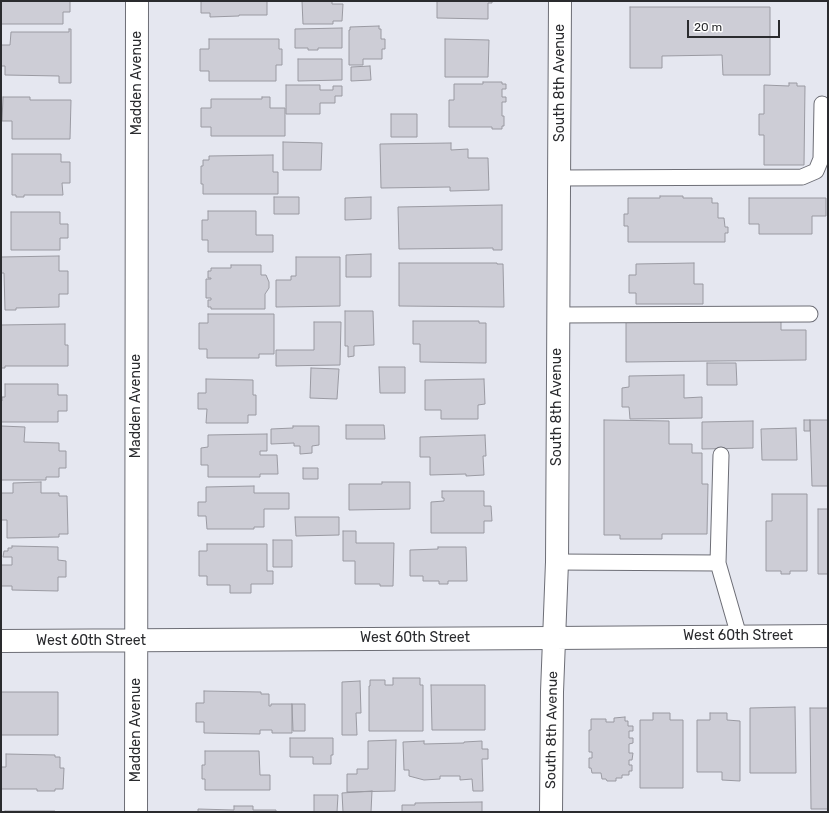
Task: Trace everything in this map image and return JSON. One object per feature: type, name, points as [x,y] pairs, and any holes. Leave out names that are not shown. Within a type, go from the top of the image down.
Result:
[{"type":"street","name":"Madden Avenue","points":[[136,812],[137,1]]},
{"type":"street","name":"South 8th Avenue","points":[[551,812],[556,562],[560,1]]},
{"type":"street","name":"West 60th Street","points":[[1,641],[828,636]]},
{"type":"lane","points":[[559,178],[802,176],[816,171],[821,159],[822,104]]},
{"type":"lane","points":[[557,315],[810,314]]},
{"type":"lane","points":[[721,455],[718,563],[739,636]]},
{"type":"lane","points":[[556,562],[718,563]]},
{"type":"building","points":[[1,1],[70,1],[70,12],[63,12],[63,24],[1,24]]},
{"type":"building","points":[[201,1],[267,1],[267,15],[210,17],[210,13],[201,13]]},
{"type":"building","points":[[302,1],[332,1],[332,4],[343,4],[342,21],[333,21],[333,24],[303,24]]},
{"type":"building","points":[[437,1],[492,1],[492,3],[488,3],[488,19],[437,18]]},
{"type":"building","points":[[630,7],[770,7],[770,75],[723,75],[722,55],[662,56],[662,68],[630,68]]},
{"type":"building","points":[[379,26],[379,29],[381,29],[381,39],[385,39],[385,49],[382,49],[382,59],[363,59],[363,65],[349,65],[350,27]]},
{"type":"building","points":[[342,28],[342,48],[318,48],[318,50],[308,50],[308,48],[295,48],[295,29]]},
{"type":"building","points":[[69,29],[71,29],[71,83],[59,83],[59,76],[5,75],[5,66],[1,66],[1,45],[10,45],[11,32],[69,32]]},
{"type":"building","points":[[209,39],[279,39],[279,49],[282,49],[282,65],[276,65],[276,81],[209,81],[209,71],[200,71],[200,49],[209,49]]},
{"type":"building","points":[[445,39],[489,40],[488,77],[445,77]]},
{"type":"building","points":[[298,59],[342,59],[342,80],[298,81]]},
{"type":"building","points":[[370,66],[371,80],[351,81],[351,67]]},
{"type":"building","points":[[483,82],[502,82],[502,84],[506,84],[506,89],[502,89],[502,97],[506,97],[506,102],[502,102],[504,126],[502,126],[502,129],[492,129],[492,127],[449,127],[449,100],[454,100],[454,84],[483,84]]},
{"type":"building","points":[[789,83],[797,83],[797,86],[805,86],[804,165],[764,165],[764,135],[759,135],[759,114],[764,114],[764,85],[789,86]]},
{"type":"building","points":[[286,85],[320,85],[320,90],[333,90],[333,86],[342,86],[342,96],[335,96],[335,103],[320,103],[320,114],[286,114]]},
{"type":"building","points":[[3,97],[30,97],[30,100],[71,100],[70,139],[12,139],[12,121],[2,121]]},
{"type":"building","points":[[262,97],[270,97],[270,108],[285,108],[285,136],[211,136],[211,127],[201,127],[201,108],[211,108],[211,99],[262,99]]},
{"type":"building","points":[[391,114],[417,114],[417,137],[391,137]]},
{"type":"building","points":[[283,142],[322,143],[321,170],[283,170]]},
{"type":"building","points":[[451,143],[451,150],[468,149],[468,158],[488,158],[489,190],[450,191],[450,187],[381,188],[380,144]]},
{"type":"building","points":[[12,154],[61,154],[61,162],[70,162],[70,183],[62,183],[63,195],[24,195],[24,197],[16,197],[16,195],[12,195]]},
{"type":"building","points":[[273,155],[273,172],[278,172],[278,194],[203,194],[203,184],[201,184],[201,166],[203,166],[203,160],[209,160],[209,156]]},
{"type":"building","points":[[660,196],[712,198],[712,203],[718,203],[718,218],[724,218],[725,227],[728,227],[728,233],[725,233],[725,242],[628,242],[628,226],[624,226],[624,214],[628,214],[628,198],[660,198]]},
{"type":"building","points":[[274,197],[299,197],[299,214],[274,214]]},
{"type":"building","points":[[371,197],[371,219],[345,220],[345,198]]},
{"type":"building","points":[[749,198],[826,198],[826,216],[812,216],[812,234],[759,234],[759,224],[749,224]]},
{"type":"building","points":[[502,205],[502,250],[493,250],[493,248],[399,249],[398,207]]},
{"type":"building","points":[[208,211],[256,211],[256,235],[273,235],[273,252],[208,252],[208,240],[202,240],[202,220],[208,220]]},
{"type":"building","points":[[11,212],[60,212],[60,224],[68,224],[68,238],[60,238],[60,250],[11,250]]},
{"type":"building","points":[[371,254],[371,277],[346,277],[346,255]]},
{"type":"building","points":[[59,256],[59,271],[68,271],[68,294],[59,294],[59,307],[16,308],[16,310],[5,310],[4,273],[1,273],[1,257]]},
{"type":"building","points":[[296,257],[340,257],[340,306],[276,307],[276,280],[291,280],[291,276],[296,276]]},
{"type":"building","points":[[399,263],[503,264],[504,307],[399,306]]},
{"type":"building","points":[[694,263],[694,284],[703,284],[703,304],[636,304],[636,293],[629,293],[629,275],[636,275],[636,264]]},
{"type":"building","points":[[231,265],[261,265],[261,275],[266,275],[269,282],[269,288],[265,294],[265,309],[211,309],[211,307],[208,307],[208,300],[211,300],[211,298],[206,298],[206,279],[211,278],[208,278],[208,271],[211,271],[211,268],[231,268]]},
{"type":"building","points":[[345,311],[373,311],[374,345],[354,346],[354,356],[348,357],[348,346],[345,346]]},
{"type":"building","points":[[208,314],[274,314],[274,354],[259,354],[259,358],[207,358],[207,349],[199,349],[199,323],[208,323]]},
{"type":"building","points":[[781,319],[781,330],[806,330],[806,360],[626,362],[626,320]]},
{"type":"building","points":[[413,321],[479,321],[479,323],[486,323],[486,363],[420,362],[420,344],[413,344]]},
{"type":"building","points":[[314,322],[341,322],[340,365],[276,366],[276,350],[314,350]]},
{"type":"building","points":[[65,324],[65,345],[68,345],[68,366],[5,366],[5,368],[1,368],[1,325]]},
{"type":"building","points":[[707,363],[736,363],[737,385],[707,385]]},
{"type":"building","points":[[379,367],[405,367],[405,393],[380,393]]},
{"type":"building","points":[[311,368],[339,369],[337,399],[310,398]]},
{"type":"building","points":[[684,375],[684,398],[702,397],[702,418],[630,419],[629,407],[622,407],[622,388],[629,387],[629,376]]},
{"type":"building","points":[[206,379],[253,380],[253,395],[256,395],[256,415],[248,415],[248,423],[206,423],[207,409],[198,409],[198,393],[206,393]]},
{"type":"building","points":[[484,379],[485,404],[478,405],[478,419],[441,419],[441,410],[425,410],[425,380]]},
{"type":"building","points":[[5,384],[58,384],[58,395],[67,395],[67,411],[58,411],[58,422],[1,422],[1,401],[2,397],[5,397]]},
{"type":"building","points":[[604,420],[669,421],[669,444],[692,444],[692,453],[702,453],[702,484],[708,484],[707,534],[662,534],[662,539],[620,539],[620,535],[604,535]]},
{"type":"building","points":[[804,420],[810,420],[810,431],[804,431]]},
{"type":"building","points":[[810,420],[828,420],[828,486],[812,486]]},
{"type":"building","points":[[753,421],[753,448],[702,449],[702,422]]},
{"type":"building","points":[[346,425],[384,425],[385,439],[346,439]]},
{"type":"building","points":[[1,426],[25,427],[24,442],[59,443],[59,451],[66,451],[66,468],[59,468],[59,477],[46,477],[46,480],[1,480]]},
{"type":"building","points":[[293,426],[319,426],[319,445],[312,446],[312,453],[300,454],[300,446],[294,446],[294,443],[271,444],[271,429],[293,428]]},
{"type":"building","points":[[796,428],[797,460],[762,460],[761,429]]},
{"type":"building","points":[[267,434],[267,451],[260,451],[260,455],[277,455],[278,474],[260,474],[260,477],[208,477],[208,465],[201,465],[201,448],[208,447],[208,435]]},
{"type":"building","points":[[485,435],[486,456],[483,456],[484,475],[430,475],[430,457],[420,457],[420,437]]},
{"type":"building","points":[[303,468],[318,468],[318,479],[303,479]]},
{"type":"building","points":[[41,482],[41,493],[59,493],[59,496],[67,496],[68,534],[59,534],[59,537],[7,538],[7,520],[1,520],[1,493],[13,493],[13,483]]},
{"type":"building","points":[[382,482],[410,482],[410,509],[349,510],[349,484],[382,484]]},
{"type":"building","points":[[254,486],[254,493],[289,493],[289,509],[264,509],[264,527],[254,527],[254,529],[207,529],[206,516],[198,516],[198,502],[206,502],[206,487]]},
{"type":"building","points":[[442,491],[484,491],[484,506],[491,506],[492,521],[484,521],[484,533],[431,533],[431,502],[444,501],[444,498],[442,498]]},
{"type":"building","points":[[772,494],[807,494],[807,571],[790,571],[790,574],[781,574],[781,571],[766,571],[766,521],[772,521]]},
{"type":"building","points":[[818,509],[828,509],[828,574],[818,574]]},
{"type":"building","points":[[295,517],[339,517],[339,535],[296,536]]},
{"type":"building","points":[[343,531],[356,531],[356,543],[394,543],[393,586],[380,586],[380,584],[355,584],[355,561],[343,561]]},
{"type":"building","points":[[273,540],[292,540],[292,567],[273,567]]},
{"type":"building","points":[[207,544],[267,544],[267,571],[273,571],[273,584],[251,584],[251,593],[230,593],[230,585],[207,585],[207,576],[199,576],[199,551],[207,551]]},
{"type":"building","points":[[12,546],[58,547],[58,560],[66,561],[66,577],[58,577],[58,591],[12,590],[12,586],[1,586],[1,565],[12,565],[12,557],[3,557],[4,551],[8,551],[8,548],[12,548]]},
{"type":"building","points":[[438,547],[466,547],[467,581],[448,581],[448,584],[439,584],[439,581],[423,581],[423,576],[410,576],[410,550],[438,549]]},
{"type":"building","points":[[393,678],[420,678],[420,685],[423,685],[423,731],[369,731],[370,680],[385,680],[385,685],[393,685]]},
{"type":"building","points":[[360,681],[361,713],[356,713],[357,735],[342,735],[342,682]]},
{"type":"building","points":[[431,685],[485,685],[485,730],[432,730]]},
{"type":"building","points":[[204,691],[261,692],[261,694],[269,694],[269,706],[271,706],[271,704],[292,704],[292,733],[272,733],[272,730],[260,730],[260,734],[204,733],[204,722],[196,722],[196,703],[204,703]]},
{"type":"building","points":[[1,692],[58,692],[58,735],[1,735]]},
{"type":"building","points":[[292,704],[305,704],[305,731],[293,731]]},
{"type":"building","points":[[795,707],[796,773],[750,773],[750,708]]},
{"type":"building","points":[[810,708],[828,708],[828,809],[811,809]]},
{"type":"building","points":[[653,713],[670,713],[670,720],[683,720],[683,788],[640,788],[640,720],[653,720]]},
{"type":"building","points":[[710,713],[727,713],[727,720],[740,721],[740,781],[722,780],[722,772],[697,772],[697,720],[710,720]]},
{"type":"building","points":[[625,717],[625,721],[628,721],[628,726],[633,726],[633,731],[629,731],[629,738],[633,738],[633,743],[629,744],[629,753],[633,753],[632,760],[629,760],[629,765],[632,765],[632,771],[629,771],[629,775],[622,775],[622,778],[616,778],[616,781],[607,781],[606,779],[602,779],[601,773],[592,773],[591,768],[589,768],[589,758],[592,758],[592,752],[589,752],[589,730],[591,730],[591,719],[606,719],[606,722],[614,722],[614,718]]},
{"type":"building","points":[[290,738],[333,738],[333,755],[331,755],[331,764],[313,764],[313,757],[290,757]]},
{"type":"building","points":[[396,740],[395,791],[347,792],[347,774],[357,774],[357,769],[368,769],[368,741]]},
{"type":"building","points":[[424,741],[424,744],[482,741],[482,749],[488,749],[488,759],[482,759],[483,791],[473,791],[472,779],[460,780],[460,776],[440,776],[440,779],[424,780],[409,776],[409,770],[404,770],[403,742]]},
{"type":"building","points":[[205,751],[259,751],[260,775],[270,775],[270,790],[205,790],[205,779],[202,779],[202,765],[205,765]]},
{"type":"building","points":[[6,754],[55,755],[55,757],[60,757],[60,768],[64,768],[63,789],[55,789],[55,791],[37,791],[37,789],[1,789],[1,767],[6,767]]},
{"type":"building","points":[[372,791],[371,812],[343,812],[342,793]]},
{"type":"building","points":[[314,795],[338,795],[337,812],[314,812]]},
{"type":"building","points":[[482,802],[482,812],[402,812],[402,805],[415,805],[415,803]]},
{"type":"building","points":[[234,806],[253,806],[253,810],[276,810],[276,812],[198,812],[198,809],[234,810]]},
{"type":"building","points":[[55,811],[55,812],[5,812]]}]
